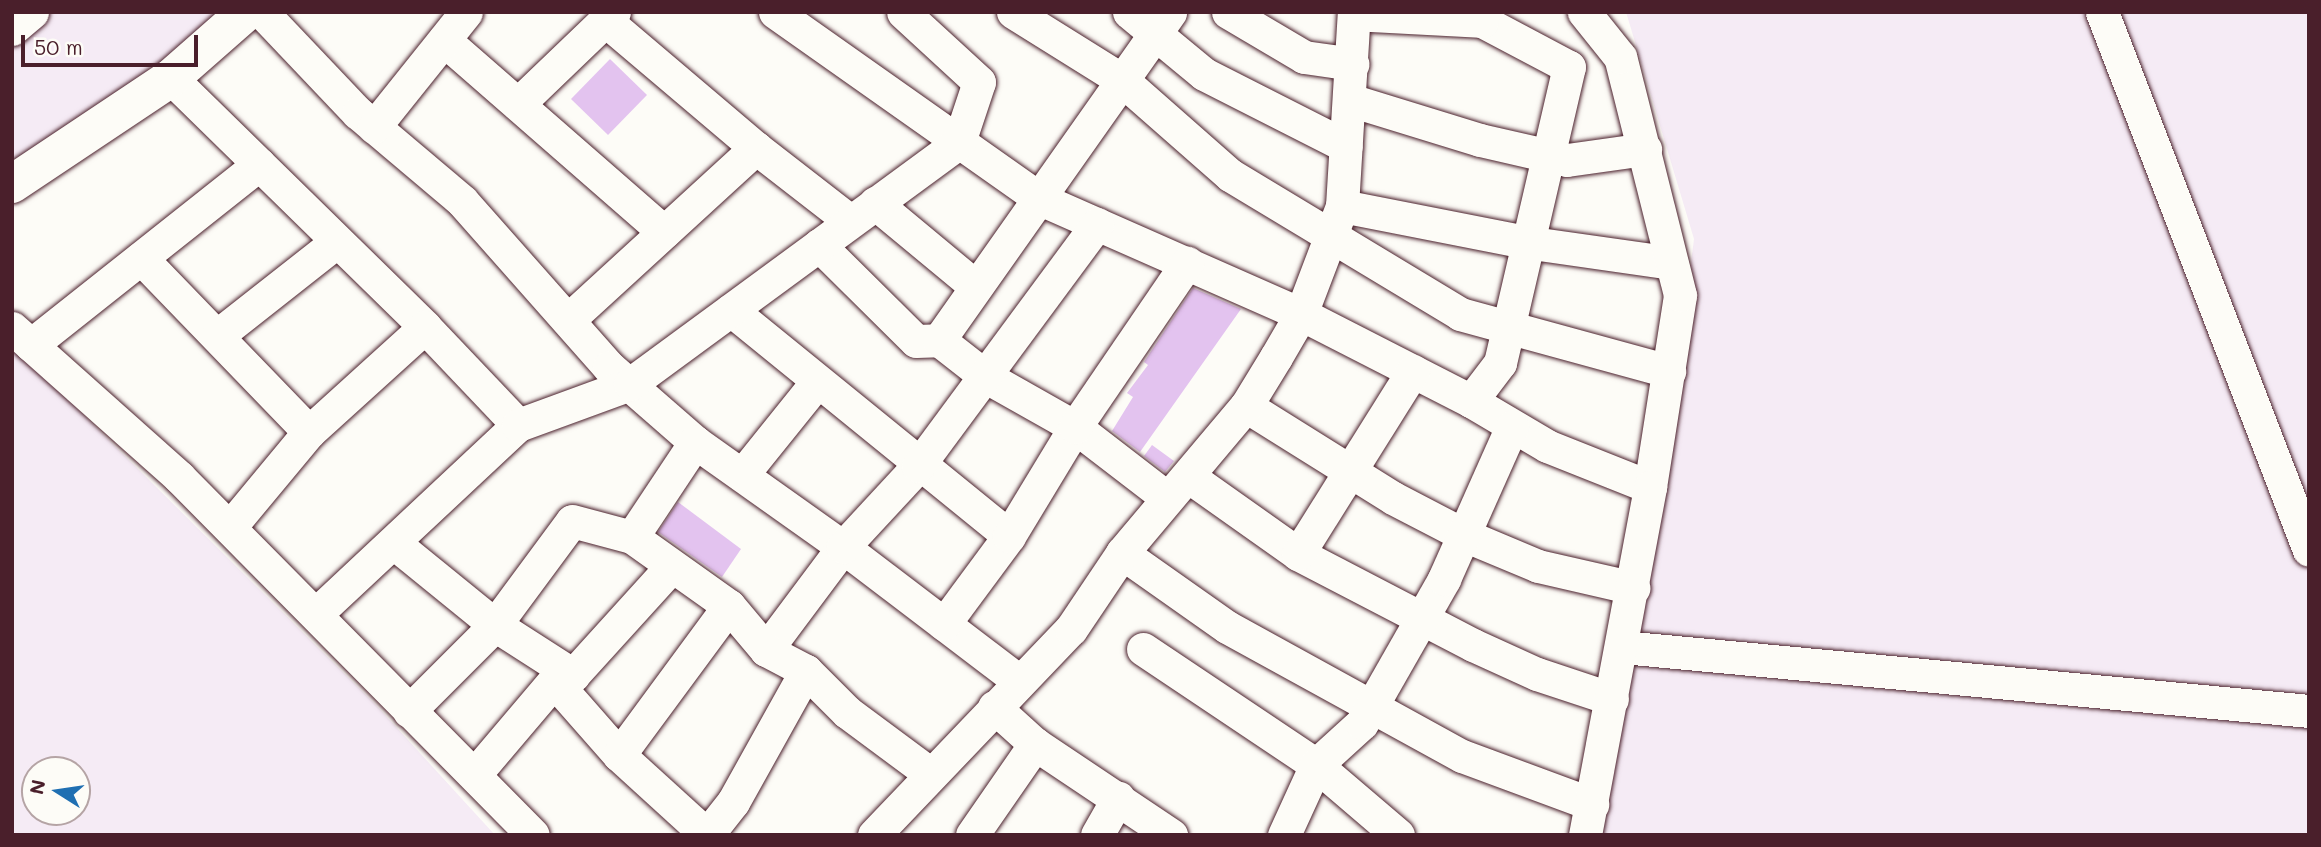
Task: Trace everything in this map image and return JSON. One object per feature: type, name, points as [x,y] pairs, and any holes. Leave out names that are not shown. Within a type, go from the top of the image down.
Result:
[{"type":"main road","points":[[12,184],[171,78],[246,12]]},
{"type":"street","points":[[12,29],[32,12]]},
{"type":"street","points":[[262,12],[374,127],[462,201],[568,320],[630,384],[695,442],[844,547],[1019,681]]},
{"type":"street","points":[[775,12],[1040,199],[1301,314],[1471,401],[1547,446],[1650,487]]},
{"type":"street","points":[[1013,12],[1122,80],[1230,175],[1335,219],[1460,314],[1669,371]]},
{"type":"street","points":[[1129,12],[1162,23],[1204,74],[1346,146]]},
{"type":"street","points":[[1228,12],[1304,57],[1353,64]]},
{"type":"street","points":[[1122,552],[1227,627],[1372,704],[1462,756],[1588,819],[1634,588],[1679,295],[1645,149],[1620,57],[1584,12]]},
{"type":"street","points":[[2102,12],[2309,550]]},
{"type":"street","points":[[874,835],[929,773],[1071,629],[1122,552],[1247,406],[1301,314],[1335,219],[1346,146],[1354,13],[1482,21],[1569,67],[1525,242],[1500,363],[1471,401]]},
{"type":"street","points":[[518,104],[610,17],[756,148],[863,212],[976,287]]},
{"type":"street","points":[[317,613],[518,425],[630,384],[959,142],[979,82],[923,17]]},
{"type":"street","points":[[374,127],[453,22],[518,104],[664,232]]},
{"type":"street","points":[[939,340],[1162,23]]},
{"type":"street","points":[[171,78],[259,163],[335,243],[425,327],[518,425]]},
{"type":"street","points":[[1350,100],[1480,140],[1567,160],[1645,149]]},
{"type":"street","points":[[568,320],[756,148]]},
{"type":"street","points":[[259,163],[141,258],[22,337],[230,527],[533,835]]},
{"type":"street","points":[[1335,219],[1672,263]]},
{"type":"street","points":[[766,650],[844,547],[918,466],[1097,224]]},
{"type":"street","points":[[218,335],[335,243]]},
{"type":"street","points":[[819,245],[916,341],[939,340],[985,376],[1298,554],[1537,674],[1612,699]]},
{"type":"street","points":[[141,258],[309,432]]},
{"type":"street","points":[[944,624],[1009,536],[1075,427],[1187,263]]},
{"type":"street","points":[[731,310],[918,466],[1009,536]]},
{"type":"street","points":[[230,527],[309,432],[425,327]]},
{"type":"street","points":[[1298,554],[1413,371]]},
{"type":"street","points":[[742,475],[816,383]]},
{"type":"street","points":[[1247,406],[1352,472],[1464,535],[1538,566],[1634,588]]},
{"type":"street","points":[[1284,835],[1315,765],[1362,723],[1464,535],[1512,426]]},
{"type":"street","points":[[632,537],[695,442]]},
{"type":"street","points":[[409,711],[495,625],[572,521],[632,537],[729,606],[766,650],[806,671],[847,712],[929,773]]},
{"type":"street","points":[[394,543],[563,678],[619,755],[707,835],[733,802],[806,671]]},
{"type":"street","points":[[475,774],[563,678],[672,566]]},
{"type":"street","points":[[619,755],[729,606]]},
{"type":"street","points":[[1622,647],[2309,711]]},
{"type":"street","points":[[1143,649],[1315,765],[1398,835]]},
{"type":"street","points":[[994,707],[1035,744],[1171,835]]},
{"type":"street","points":[[972,835],[1035,744]]},
{"type":"street","points":[[1097,835],[1118,799]]},
{"type":"shaded area","points":[[12,12],[225,12],[163,71],[12,168]]},
{"type":"shaded area","points":[[1626,12],[2309,12],[2309,835],[1590,835],[1667,450],[1694,239]]},
{"type":"shaded area","points":[[12,344],[376,705],[495,835],[12,835]]},
{"type":"building","points":[[610,59],[647,95],[608,135],[571,99]]},
{"type":"building","points":[[1193,288],[1241,309],[1140,452],[1112,431],[1133,397],[1127,393],[1148,365],[1144,362]]},
{"type":"building","points":[[1152,445],[1174,461],[1165,472],[1144,456]]},
{"type":"building","points":[[678,502],[741,549],[722,577],[658,532]]}]
